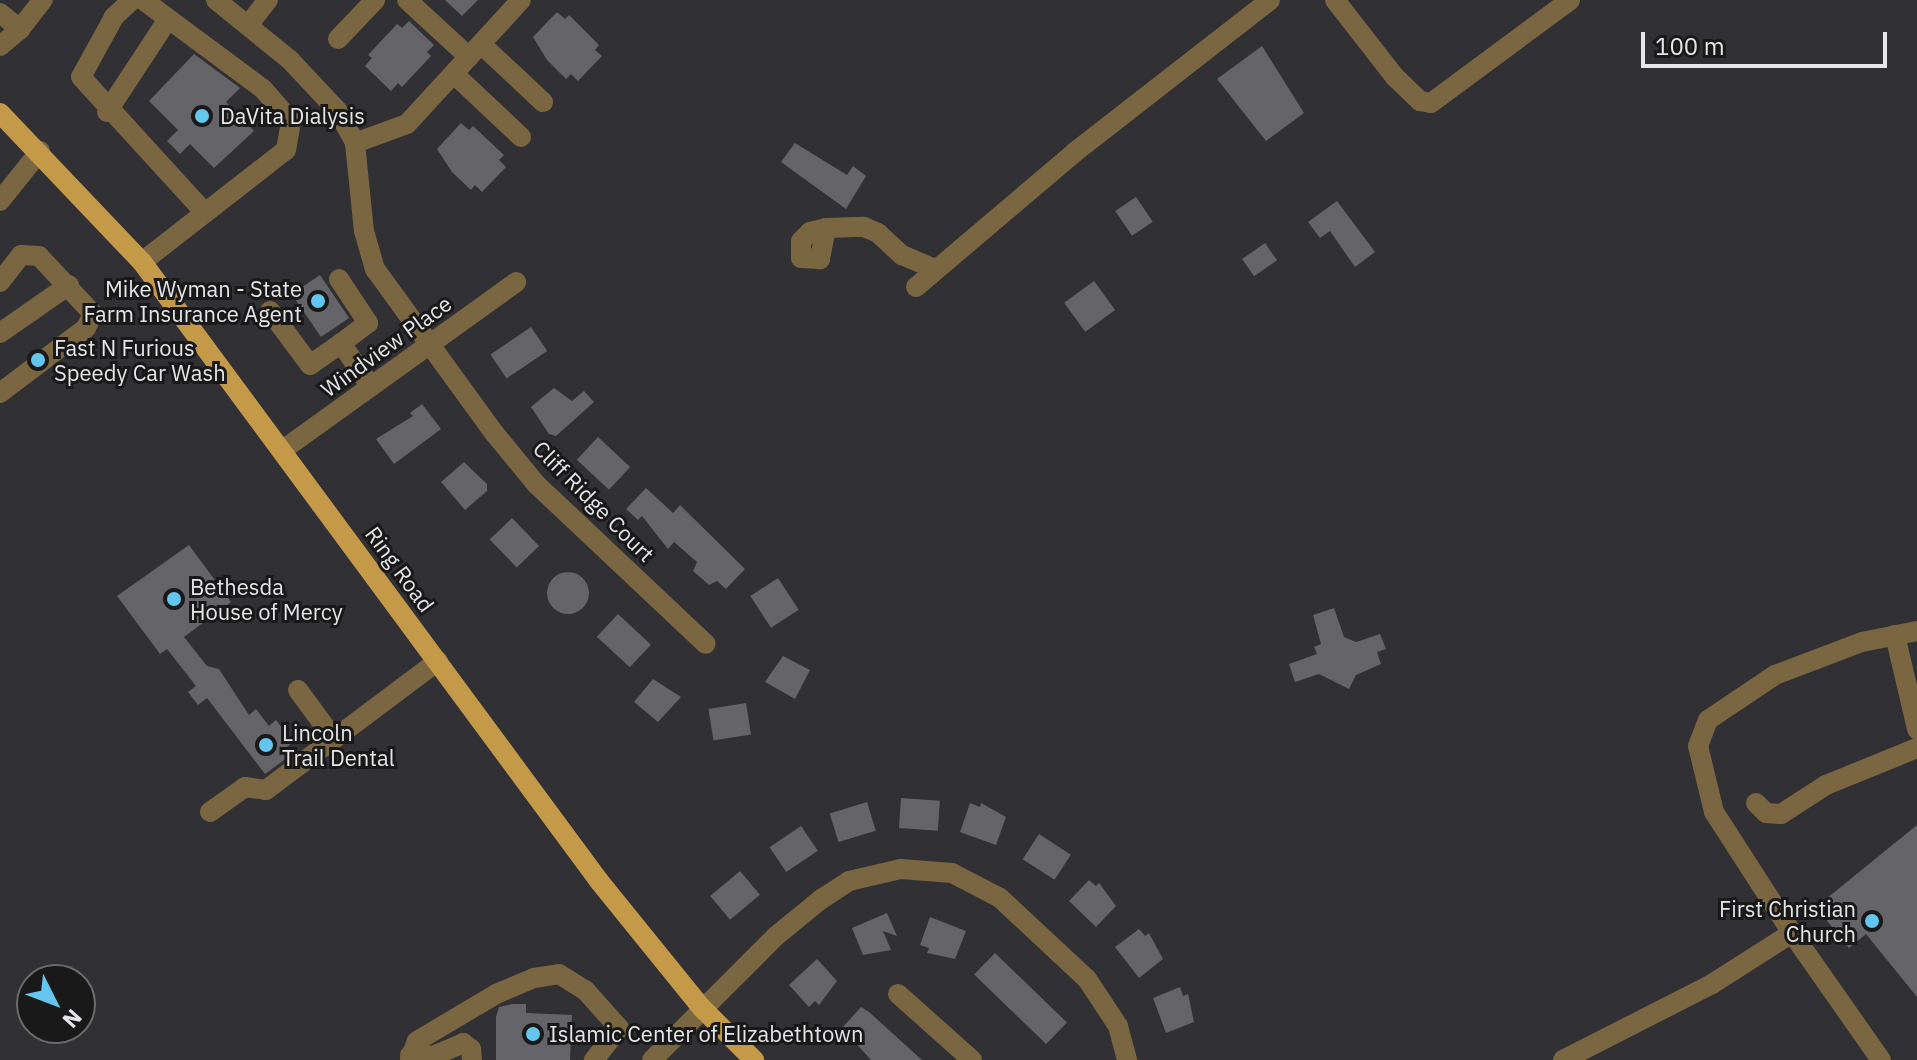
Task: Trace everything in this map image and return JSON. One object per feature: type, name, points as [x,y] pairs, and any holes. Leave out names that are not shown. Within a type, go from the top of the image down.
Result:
[{"type":"main road","name":"Ring Road","points":[[0,113],[40,151],[142,262],[284,449],[599,881],[702,1008],[754,1060]]},
{"type":"street","points":[[0,46],[20,29],[43,0]]},
{"type":"street","points":[[132,0],[114,17],[81,77],[107,112],[205,213]]},
{"type":"street","points":[[142,262],[286,150],[291,121],[263,89],[143,0]]},
{"type":"street","points":[[216,0],[249,24],[306,75],[337,110],[355,143],[364,231],[375,269],[342,284],[368,323],[310,365],[270,311]]},
{"type":"street","points":[[249,24],[268,0]]},
{"type":"street","points":[[338,39],[375,0]]},
{"type":"street","points":[[407,0],[543,102]]},
{"type":"street","points":[[355,143],[407,124],[521,0]]},
{"type":"street","points":[[916,287],[932,268],[950,260],[1075,152],[1270,0]]},
{"type":"street","points":[[1335,0],[1395,77],[1420,101],[1431,103],[1570,0]]},
{"type":"street","points":[[0,13],[20,29]]},
{"type":"street","points":[[107,112],[168,19]]},
{"type":"street","points":[[454,74],[521,137]]},
{"type":"street","points":[[0,201],[40,151]]},
{"type":"street","points":[[826,228],[864,227],[878,233],[902,255],[932,268]]},
{"type":"street","points":[[0,282],[29,253],[50,264],[93,314],[93,321],[0,393]]},
{"type":"street","name":"Cliff Ridge Court","points":[[375,269],[536,484],[706,644]]},
{"type":"street","name":"Windview Place","points":[[284,449],[516,282]]},
{"type":"street","points":[[0,333],[69,285]]},
{"type":"street","points":[[341,343],[371,387]]},
{"type":"street","points":[[1881,1060],[1792,933],[1714,812],[1699,734],[1719,709],[1775,675],[1862,642],[1917,631]]},
{"type":"street","points":[[1895,635],[1917,729]]},
{"type":"street","points":[[210,812],[245,787],[266,790],[438,661]]},
{"type":"street","points":[[298,690],[334,739]]},
{"type":"street","points":[[1756,803],[1766,813],[1781,814],[1826,785],[1917,748]]},
{"type":"street","points":[[652,1060],[776,936],[849,881],[877,871],[931,870],[976,882],[1087,979],[1118,1026],[1127,1060]]},
{"type":"street","points":[[1563,1060],[1712,984],[1792,933]]},
{"type":"street","points":[[472,1056],[460,1043],[433,1058],[410,1057],[421,1038],[496,994],[534,978],[559,974],[585,990],[619,1028],[594,1060]]},
{"type":"street","points":[[898,994],[972,1060]]},
{"type":"building","points":[[445,0],[478,0],[462,16]]},
{"type":"building","points":[[557,12],[565,19],[569,15],[599,45],[595,50],[602,56],[578,81],[571,74],[566,79],[547,60],[533,37]]},
{"type":"building","points":[[409,21],[434,45],[427,52],[431,56],[402,87],[398,83],[391,91],[365,66],[372,58],[368,55],[397,24],[402,28]]},
{"type":"building","points":[[1262,46],[1304,113],[1266,141],[1217,79]]},
{"type":"building","name":"DaVita Dialysis","points":[[194,54],[240,88],[226,102],[254,131],[214,168],[190,144],[180,154],[167,141],[178,130],[149,101]]},
{"type":"building","points":[[461,123],[469,130],[473,126],[504,155],[499,160],[506,167],[482,192],[475,185],[471,190],[452,172],[437,149]]},
{"type":"building","points":[[795,143],[847,175],[853,166],[866,176],[846,209],[781,162]]},
{"type":"building","points":[[1136,197],[1153,222],[1132,236],[1115,211]]},
{"type":"building","points":[[1337,201],[1375,252],[1355,267],[1330,231],[1320,238],[1308,222]]},
{"type":"building","points":[[1265,243],[1277,260],[1254,276],[1242,259]]},
{"type":"building","name":"Mike Wyman - State Farm Insurance Agent","points":[[320,275],[349,318],[321,337],[292,294]]},
{"type":"building","points":[[1094,281],[1115,310],[1085,332],[1064,303]]},
{"type":"building","points":[[531,327],[547,351],[507,378],[490,354]]},
{"type":"building","points":[[554,388],[572,401],[584,391],[594,402],[556,436],[549,434],[531,407]]},
{"type":"building","points":[[422,404],[441,429],[394,464],[376,439],[413,416],[410,413]]},
{"type":"building","points":[[598,437],[630,467],[609,490],[577,460]]},
{"type":"building","points":[[464,462],[487,484],[487,491],[465,510],[441,482]]},
{"type":"building","points":[[646,488],[673,513],[680,505],[745,569],[726,589],[717,581],[709,585],[693,571],[697,562],[674,542],[668,549],[642,516],[638,520],[626,509]]},
{"type":"building","points":[[512,518],[539,546],[517,568],[490,540]]},
{"type":"building","points":[[189,545],[231,602],[184,637],[207,666],[219,669],[249,715],[256,709],[269,726],[276,720],[293,742],[286,748],[291,755],[265,774],[207,698],[198,705],[188,692],[196,686],[167,649],[160,654],[117,596]]},
{"type":"building","points":[[568,572],[583,578],[589,593],[583,608],[568,614],[553,608],[547,593],[553,578]]},
{"type":"building","points":[[778,578],[799,610],[771,628],[750,596]]},
{"type":"building","points":[[1334,608],[1344,637],[1356,642],[1380,634],[1386,649],[1377,652],[1381,664],[1356,675],[1349,689],[1319,674],[1295,682],[1289,664],[1317,654],[1314,647],[1321,644],[1313,615]]},
{"type":"building","points":[[618,614],[651,645],[630,667],[597,637]]},
{"type":"building","points":[[783,656],[810,670],[795,699],[765,682]]},
{"type":"building","points":[[653,679],[681,697],[658,722],[634,702]]},
{"type":"building","points":[[746,703],[751,735],[713,741],[708,709]]},
{"type":"building","points":[[901,798],[940,801],[938,831],[899,828]]},
{"type":"building","points":[[867,802],[876,831],[838,842],[830,813]]},
{"type":"building","points":[[970,803],[980,807],[981,803],[1006,817],[996,845],[960,832]]},
{"type":"building","name":"First Christian Church","points":[[1917,825],[1917,997],[1866,934],[1849,948],[1816,907]]},
{"type":"building","points":[[801,826],[818,851],[786,872],[769,847]]},
{"type":"building","points":[[1039,834],[1071,855],[1055,880],[1023,859]]},
{"type":"building","points":[[740,871],[760,895],[730,920],[710,896]]},
{"type":"building","points":[[1089,880],[1096,886],[1099,883],[1116,906],[1096,927],[1069,901]]},
{"type":"building","points":[[887,913],[897,936],[883,931],[891,950],[863,955],[852,928]]},
{"type":"building","points":[[930,917],[966,931],[955,959],[927,953],[929,948],[920,945]]},
{"type":"building","points":[[1139,929],[1145,936],[1149,933],[1163,959],[1139,978],[1115,947]]},
{"type":"building","points":[[995,953],[1067,1022],[1046,1044],[974,975]]},
{"type":"building","points":[[817,959],[837,981],[819,1005],[815,1001],[809,1007],[789,985]]},
{"type":"building","points":[[1180,987],[1183,996],[1188,994],[1194,1022],[1166,1033],[1153,998]]},
{"type":"building","name":"Islamic Center of Elizabethtown","points":[[526,1004],[526,1013],[572,1015],[570,1060],[496,1060],[496,1017],[499,1007]]},
{"type":"building","points":[[861,1007],[922,1060],[871,1060],[842,1028]]},
{"type":"place","name":"DaVita Dialysis","points":[[202,116]]},
{"type":"place","name":"Mike Wyman - State Farm Insurance Agent","points":[[318,301]]},
{"type":"place","name":"Fast N Furious Speedy Car Wash","points":[[38,360]]},
{"type":"place","name":"Bethesda House of Mercy","points":[[174,599]]},
{"type":"place","name":"Lincoln Trail Dental","points":[[266,745]]},
{"type":"place","name":"First Christian Church","points":[[1872,921]]},
{"type":"place","name":"Islamic Center of Elizabethtown","points":[[533,1034]]}]
